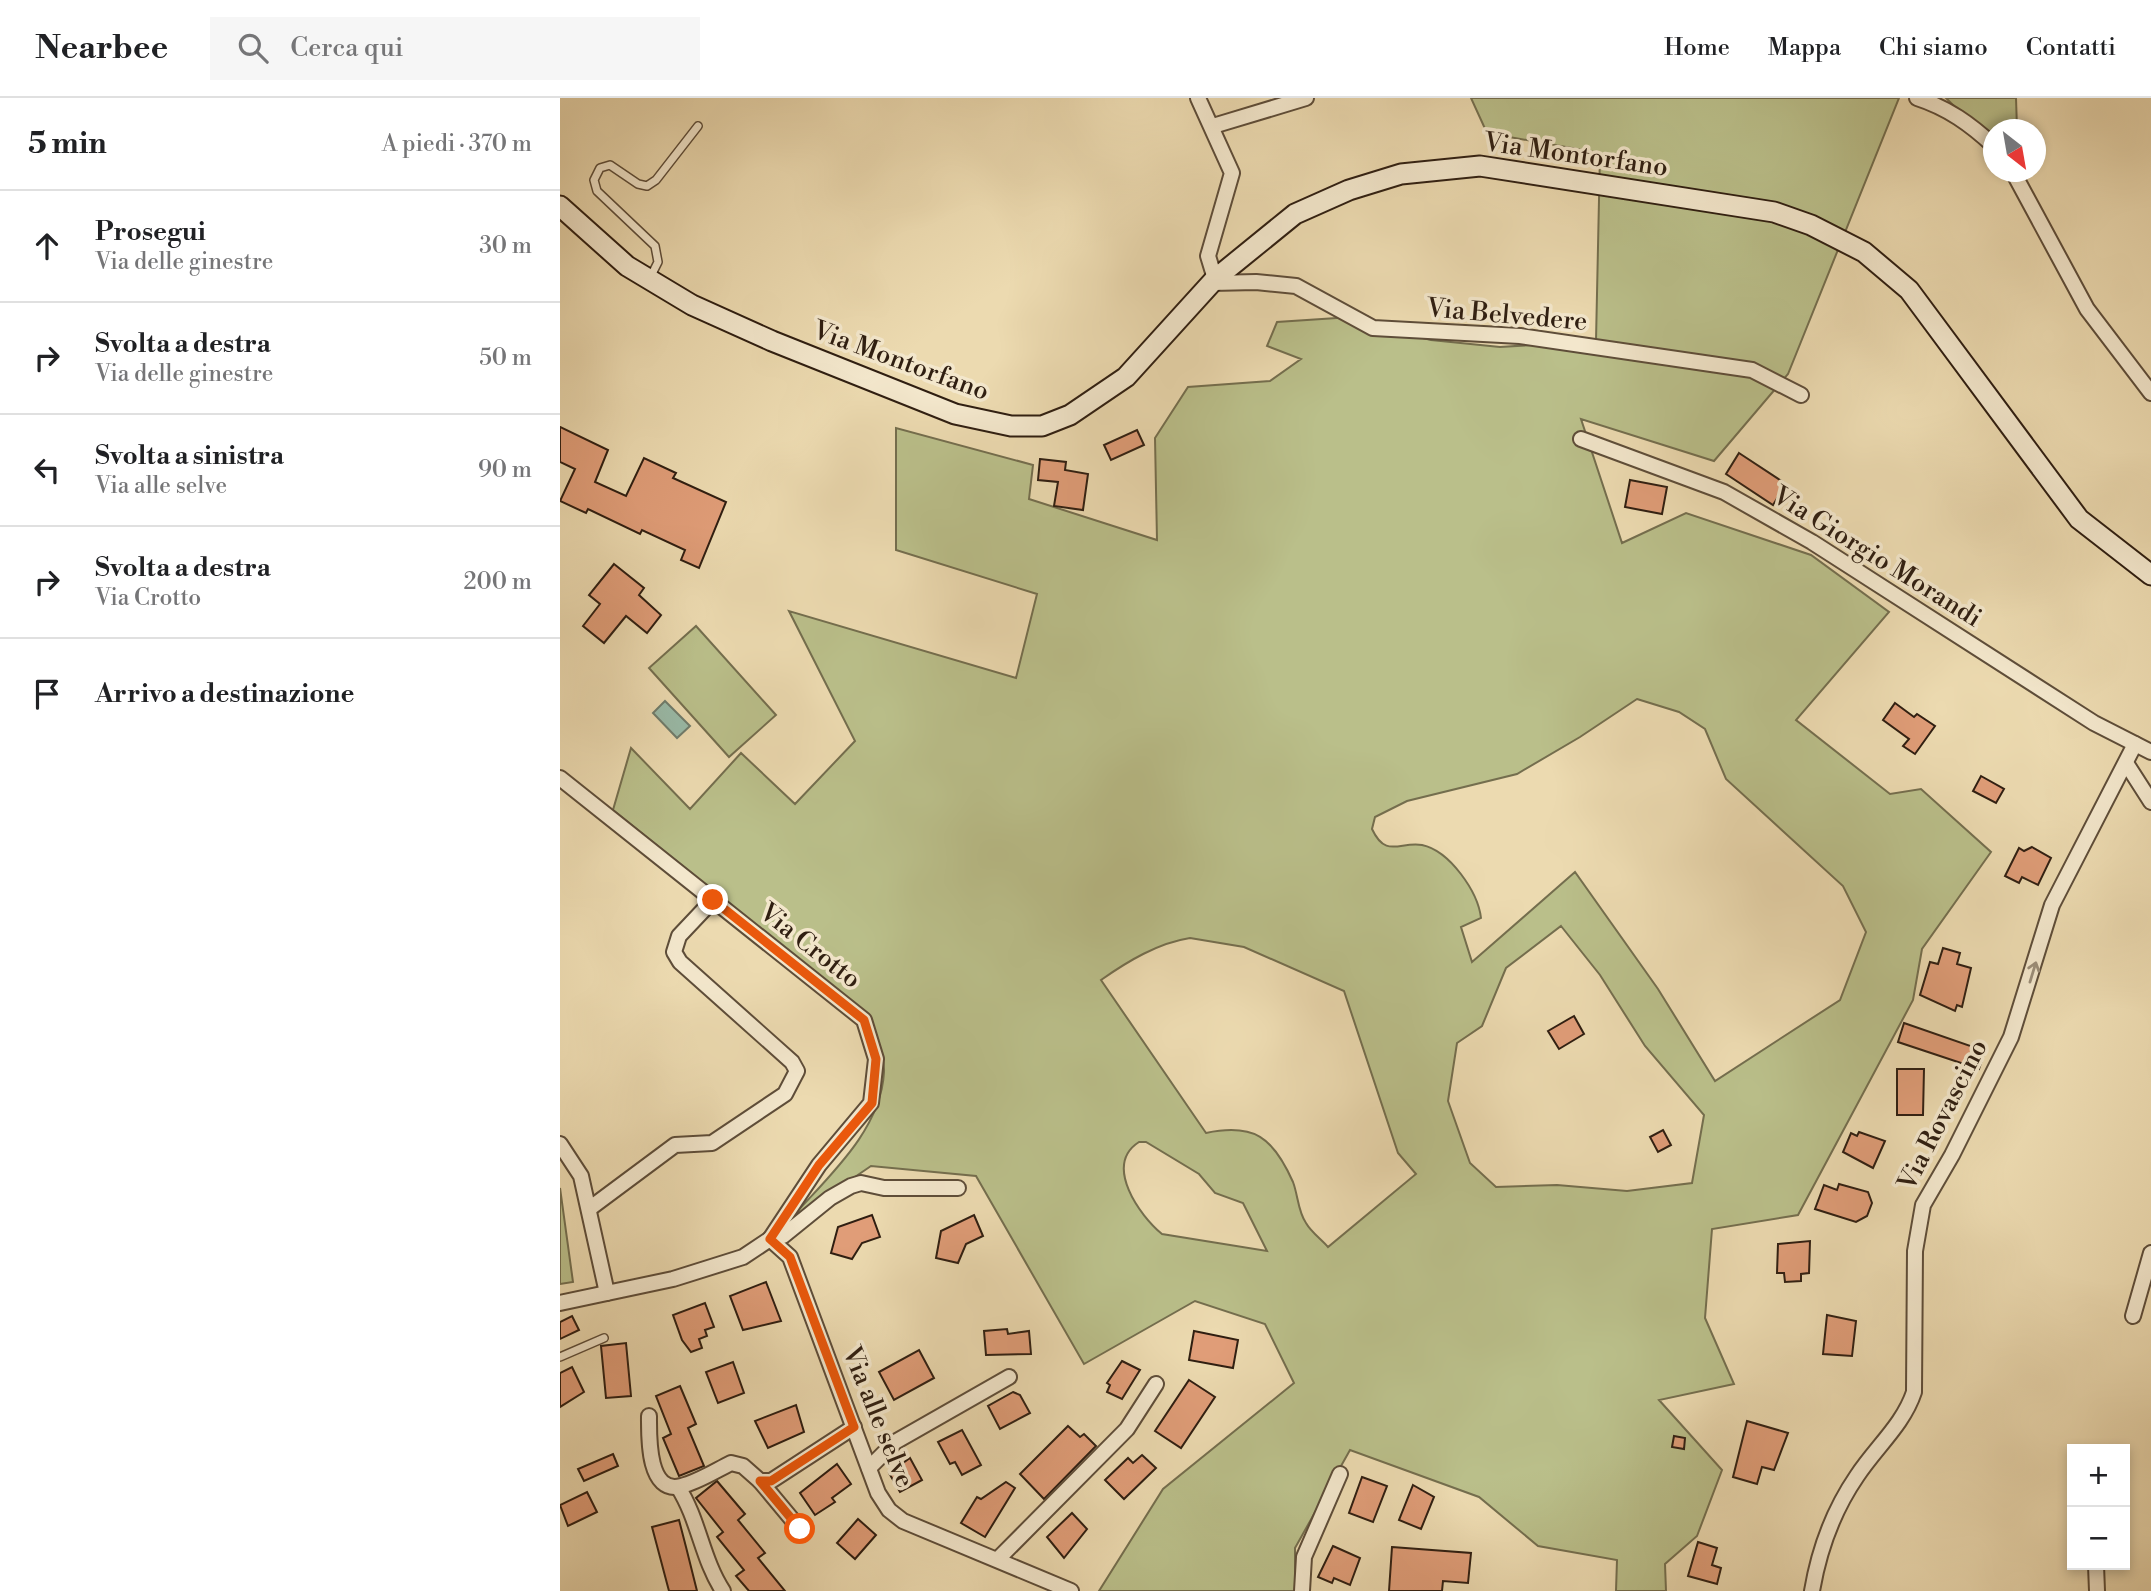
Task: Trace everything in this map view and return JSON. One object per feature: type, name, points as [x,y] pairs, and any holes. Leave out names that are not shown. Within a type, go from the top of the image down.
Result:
[{"type":"street","points":[[1198,98],[1213,126],[1232,173],[1208,256],[1214,281]]},
{"type":"street","points":[[1213,126],[1306,98]]},
{"type":"street","points":[[1917,98],[1940,106],[1983,138]]},
{"type":"street","name":"Via Montorfano","points":[[560,206],[627,266],[692,305],[772,341],[955,414],[1011,426],[1042,426],[1070,415],[1126,377],[1214,281],[1295,214],[1349,190],[1401,174],[1479,166],[1774,212],[1811,225],[1864,252],[1909,290],[2079,519],[2151,575]]},
{"type":"street","points":[[2017,182],[2087,309],[2151,393]]},
{"type":"street","name":"Via Belvedere","points":[[1214,281],[1296,286],[1373,328],[1520,336],[1752,370],[1801,395]]},
{"type":"street","name":"Via Giorgio Morandi","points":[[1581,439],[1724,492],[1812,542],[2094,723],[2135,744]]},
{"type":"street","points":[[2135,744],[2151,752]]},
{"type":"street","name":"Via Rovascino","points":[[1812,1591],[1817,1562],[1837,1509],[1857,1475],[1907,1413],[1914,1392],[1915,1251],[1923,1205],[1952,1155],[2011,1037],[2052,905],[2135,744]]},
{"type":"street","points":[[2126,763],[2151,802]]},
{"type":"street","name":"Via Crotto","points":[[560,778],[864,1020],[876,1059],[872,1103],[819,1165],[770,1239]]},
{"type":"street","points":[[589,1209],[675,1146],[712,1143],[785,1094],[797,1071],[792,1062],[680,962],[674,952],[679,936],[713,900]]},
{"type":"street","points":[[560,1144],[582,1176],[607,1293]]},
{"type":"street","points":[[560,1303],[673,1279],[743,1257],[770,1239],[783,1236],[830,1198],[862,1183],[884,1188],[958,1188]]},
{"type":"street","name":"Via alle selve","points":[[770,1239],[790,1257],[884,1502],[903,1521],[1072,1591]]},
{"type":"street","points":[[2133,1315],[2151,1254]]},
{"type":"street","points":[[869,1468],[894,1442],[1009,1377]]},
{"type":"street","points":[[998,1559],[1127,1429],[1156,1384]]},
{"type":"street","points":[[649,1416],[648,1452],[656,1472],[667,1485],[678,1487],[731,1463],[743,1466],[760,1481],[800,1529]]},
{"type":"street","points":[[760,1481],[771,1481],[854,1427]]},
{"type":"street","points":[[1302,1591],[1304,1557],[1340,1474]]},
{"type":"street","points":[[678,1487],[693,1510],[715,1579],[723,1591]]},
{"type":"street","points":[[2096,1570],[2097,1591]]},
{"type":"lane","points":[[649,279],[658,262],[655,246],[597,191],[594,180],[600,168],[610,165],[638,184],[647,186],[656,180],[698,126]]},
{"type":"lane","points":[[560,1357],[604,1339]]},
{"type":"green space","points":[[1471,98],[1899,98],[1788,374],[1714,461],[1581,419],[1622,543],[1686,513],[1811,555],[1889,612],[1796,720],[1890,794],[1921,789],[1991,852],[1922,949],[1913,1000],[1798,1215],[1712,1229],[1705,1318],[1734,1384],[1659,1400],[1722,1470],[1697,1536],[1665,1564],[1666,1591],[1616,1591],[1617,1560],[1538,1546],[1479,1497],[1350,1450],[1295,1548],[1295,1591],[1099,1591],[1163,1489],[1294,1383],[1265,1324],[1195,1301],[1084,1364],[976,1176],[871,1166],[786,1224],[848,1155],[873,1115],[884,1072],[879,1046],[858,1007],[613,810],[631,748],[690,809],[741,753],[795,804],[855,741],[789,611],[1016,678],[1037,594],[896,550],[896,428],[1033,465],[1029,499],[1157,540],[1155,438],[1188,387],[1270,381],[1301,359],[1267,346],[1277,322],[1367,316],[1390,330],[1431,340],[1500,347],[1596,341],[1600,153],[1487,133]],"holes":[[[1637,699],[1679,712],[1705,729],[1726,779],[1843,886],[1866,932],[1840,1000],[1715,1081],[1658,989],[1575,872],[1472,962],[1461,927],[1481,918],[1474,896],[1461,874],[1443,855],[1422,845],[1394,847],[1383,844],[1372,829],[1375,817],[1407,801],[1517,774]],[[1561,926],[1600,975],[1645,1046],[1704,1115],[1692,1183],[1627,1191],[1557,1185],[1496,1187],[1470,1163],[1448,1101],[1457,1043],[1482,1026],[1506,968]],[[1190,938],[1244,947],[1344,991],[1398,1153],[1416,1174],[1328,1247],[1303,1219],[1293,1182],[1278,1154],[1260,1137],[1249,1132],[1223,1130],[1206,1133],[1101,980],[1144,954]],[[1139,1142],[1146,1142],[1199,1174],[1215,1193],[1243,1203],[1267,1251],[1162,1234],[1144,1215],[1129,1190],[1124,1164],[1129,1152]]]},
{"type":"green space","points":[[1946,98],[2016,98],[2017,119],[1983,119],[1983,135]]},
{"type":"green space","points":[[696,626],[776,715],[729,757],[649,668]]},
{"type":"green space","points":[[560,1188],[573,1282],[560,1284]]},
{"type":"shaded area","points":[[665,701],[690,726],[677,738],[653,713]]},
{"type":"building","points":[[560,427],[608,450],[595,482],[626,496],[644,458],[676,473],[673,478],[726,502],[699,568],[681,560],[685,550],[642,530],[640,534],[588,509],[586,513],[560,501],[575,469],[560,462]]},
{"type":"building","points":[[1137,430],[1144,445],[1111,460],[1104,445]]},
{"type":"building","points":[[1739,453],[1786,484],[1773,505],[1726,474]]},
{"type":"building","points":[[1040,459],[1066,462],[1065,470],[1088,474],[1083,510],[1054,506],[1058,482],[1038,480]]},
{"type":"building","points":[[1630,480],[1667,487],[1662,514],[1625,507]]},
{"type":"building","points":[[614,564],[644,588],[639,595],[661,615],[647,633],[626,616],[604,643],[583,626],[600,604],[589,595]]},
{"type":"building","points":[[1895,703],[1914,717],[1917,714],[1935,726],[1915,754],[1903,746],[1909,739],[1883,720]]},
{"type":"building","points":[[1981,776],[2004,789],[1996,803],[1973,791]]},
{"type":"building","points":[[2032,847],[2051,858],[2038,885],[2022,877],[2019,883],[2005,876],[2019,848],[2024,851]]},
{"type":"building","points":[[1943,948],[1960,953],[1957,964],[1971,968],[1962,1007],[1957,1005],[1955,1011],[1920,995],[1930,962],[1938,964]]},
{"type":"building","points":[[1574,1016],[1584,1034],[1559,1049],[1548,1031]]},
{"type":"building","points":[[1904,1023],[1985,1051],[1979,1069],[1898,1042]]},
{"type":"building","points":[[1897,1069],[1924,1069],[1923,1115],[1897,1115]]},
{"type":"building","points":[[1663,1130],[1671,1145],[1658,1152],[1650,1137]]},
{"type":"building","points":[[1859,1132],[1885,1141],[1873,1168],[1843,1152],[1851,1133],[1857,1136]]},
{"type":"building","points":[[1839,1184],[1868,1192],[1872,1203],[1867,1216],[1856,1222],[1815,1209],[1824,1185],[1837,1190]]},
{"type":"building","points":[[872,1215],[880,1237],[862,1243],[852,1259],[831,1253],[838,1227]]},
{"type":"building","points":[[974,1215],[983,1236],[966,1244],[958,1263],[936,1258],[941,1231]]},
{"type":"building","points":[[1810,1241],[1809,1273],[1801,1274],[1801,1281],[1785,1282],[1784,1273],[1777,1273],[1778,1244]]},
{"type":"building","points":[[766,1282],[781,1321],[743,1330],[730,1296]]},
{"type":"building","points":[[705,1303],[714,1327],[705,1330],[707,1336],[699,1339],[702,1348],[691,1352],[682,1340],[673,1315]]},
{"type":"building","points":[[1827,1315],[1856,1321],[1852,1356],[1823,1354]]},
{"type":"building","points":[[572,1316],[579,1330],[560,1339],[560,1322]]},
{"type":"building","points":[[1007,1329],[1008,1334],[1029,1331],[1031,1354],[986,1355],[984,1331]]},
{"type":"building","points":[[1194,1331],[1238,1340],[1233,1368],[1189,1360]]},
{"type":"building","points":[[626,1343],[631,1396],[606,1398],[601,1346]]},
{"type":"building","points":[[919,1350],[934,1378],[894,1400],[879,1372]]},
{"type":"building","points":[[1122,1361],[1140,1370],[1122,1399],[1107,1392],[1110,1385],[1107,1383]]},
{"type":"building","points":[[733,1362],[744,1393],[718,1403],[706,1372]]},
{"type":"building","points":[[572,1367],[584,1392],[560,1407],[560,1373]]},
{"type":"building","points":[[1189,1380],[1215,1397],[1181,1448],[1155,1431]]},
{"type":"building","points":[[680,1386],[696,1424],[688,1428],[704,1466],[679,1476],[663,1438],[671,1434],[656,1396]]},
{"type":"building","points":[[1013,1392],[1020,1395],[1030,1413],[1000,1429],[988,1406]]},
{"type":"building","points":[[796,1405],[804,1432],[768,1448],[755,1421]]},
{"type":"building","points":[[1747,1421],[1788,1433],[1774,1470],[1762,1467],[1757,1484],[1733,1477]]},
{"type":"building","points":[[1068,1426],[1080,1437],[1084,1434],[1096,1446],[1044,1499],[1020,1474]]},
{"type":"building","points":[[962,1430],[981,1465],[962,1475],[955,1462],[950,1464],[938,1442]]},
{"type":"building","points":[[1674,1436],[1685,1438],[1684,1449],[1672,1447]]},
{"type":"building","points":[[613,1454],[618,1466],[584,1481],[578,1469]]},
{"type":"building","points":[[1142,1455],[1156,1468],[1124,1499],[1105,1480],[1128,1458],[1133,1463]]},
{"type":"building","points":[[910,1458],[922,1480],[900,1492],[889,1473]]},
{"type":"building","points":[[837,1464],[851,1484],[832,1498],[835,1502],[815,1515],[800,1493]]},
{"type":"building","points":[[1362,1477],[1387,1486],[1373,1522],[1349,1513]]},
{"type":"building","points":[[717,1481],[745,1514],[738,1520],[765,1553],[758,1558],[785,1591],[749,1591],[736,1576],[744,1570],[717,1537],[723,1532],[696,1498]]},
{"type":"building","points":[[1006,1482],[1015,1488],[985,1537],[961,1523],[977,1497],[981,1499]]},
{"type":"building","points":[[1413,1485],[1434,1497],[1421,1529],[1399,1520]]},
{"type":"building","points":[[587,1492],[597,1512],[568,1526],[560,1505]]},
{"type":"building","points":[[1072,1513],[1087,1529],[1064,1558],[1047,1537]]},
{"type":"building","points":[[858,1519],[876,1535],[855,1559],[837,1543]]},
{"type":"building","points":[[679,1520],[697,1591],[669,1591],[652,1527]]},
{"type":"building","points":[[1698,1542],[1717,1548],[1712,1565],[1721,1568],[1717,1584],[1688,1576]]},
{"type":"building","points":[[1333,1546],[1360,1558],[1350,1585],[1334,1578],[1332,1583],[1318,1577]]},
{"type":"building","points":[[1392,1547],[1471,1553],[1468,1583],[1443,1581],[1442,1591],[1389,1591]]},
{"type":"route","points":[[713,900],[864,1020],[873,1042],[876,1059],[872,1103],[819,1165],[770,1239],[790,1257],[854,1427],[771,1481],[760,1481],[800,1529]]}]
